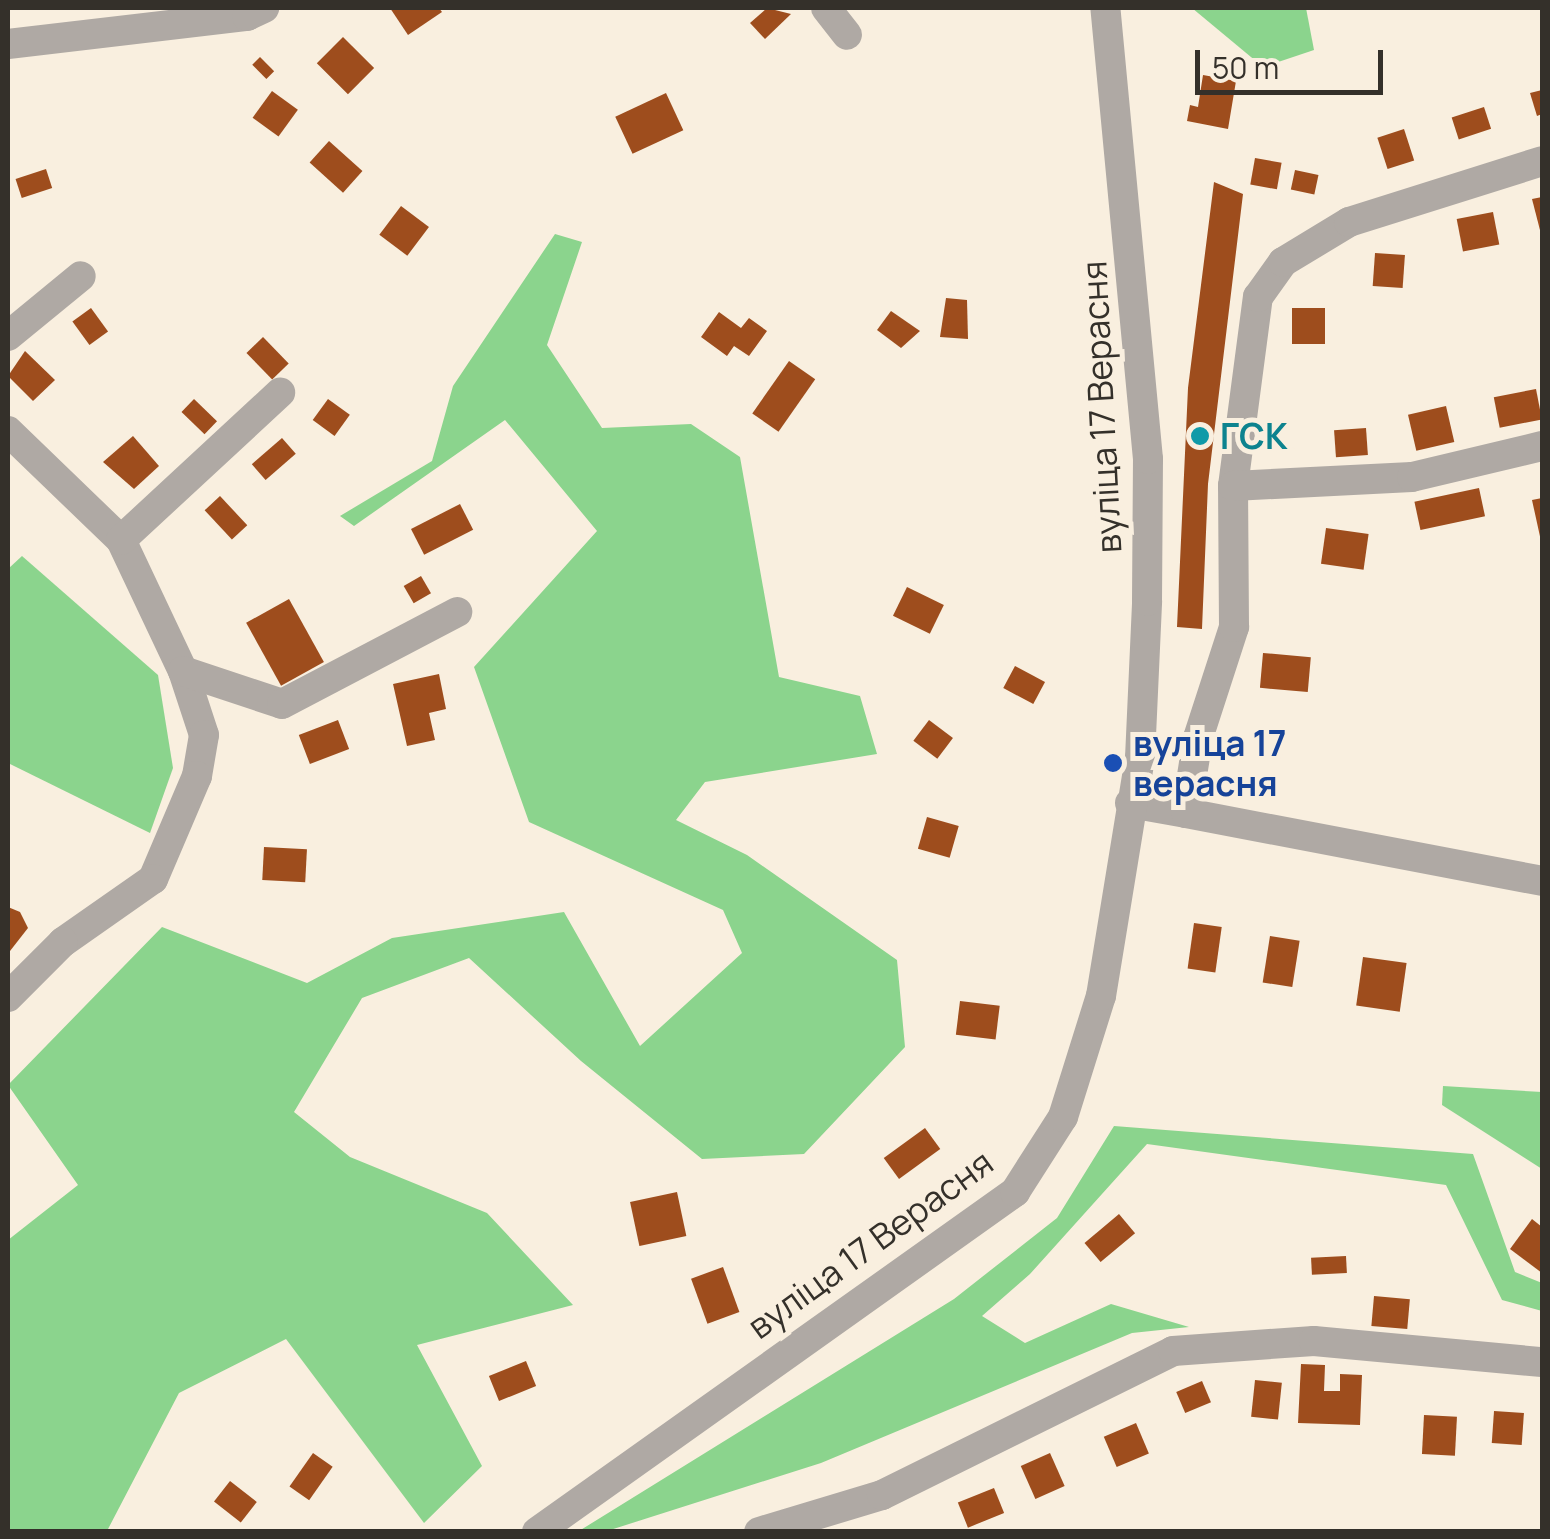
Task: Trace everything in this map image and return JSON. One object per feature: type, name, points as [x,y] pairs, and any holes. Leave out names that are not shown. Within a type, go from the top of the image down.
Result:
[{"type":"street","points":[[8,44],[246,16],[264,8]]},
{"type":"street","points":[[826,8],[847,35]]},
{"type":"street","name":"вуліца 17 Верасня","points":[[537,1532],[1015,1192],[1064,1117],[1101,996],[1140,758],[1148,460],[1105,8]]},
{"type":"street","points":[[1186,814],[1198,738],[1234,627],[1234,486],[1258,297],[1283,262],[1349,222],[1542,161]]},
{"type":"street","points":[[8,336],[81,276]]},
{"type":"street","points":[[121,540],[280,393]]},
{"type":"street","points":[[8,431],[121,540],[183,670],[204,735],[197,776],[153,879],[64,942],[8,996]]},
{"type":"street","points":[[1234,486],[1412,477],[1542,446]]},
{"type":"street","points":[[183,670],[282,704],[457,612]]},
{"type":"street","points":[[1130,803],[1509,870],[1542,881]]},
{"type":"street","points":[[759,1532],[882,1495],[1173,1351],[1314,1341],[1542,1362]]},
{"type":"green space","points":[[1192,8],[1306,8],[1314,50],[1263,67]]},
{"type":"green space","points":[[555,234],[582,242],[547,345],[602,428],[691,424],[740,457],[779,677],[860,696],[877,754],[705,782],[676,820],[747,855],[897,960],[905,1047],[804,1154],[702,1159],[581,1061],[469,958],[362,998],[294,1112],[350,1157],[487,1213],[573,1305],[417,1345],[482,1466],[424,1523],[286,1339],[179,1393],[107,1531],[8,1531],[8,1240],[78,1185],[8,1085],[162,927],[307,983],[392,938],[564,912],[640,1046],[742,953],[723,910],[529,822],[474,667],[597,531],[505,420],[354,526],[340,516],[432,461],[453,386]]},
{"type":"green space","points":[[22,556],[158,675],[173,768],[150,833],[8,763],[8,569]]},
{"type":"green space","points":[[1443,1086],[1542,1092],[1542,1169],[1442,1105]]},
{"type":"green space","points":[[1114,1126],[1473,1154],[1515,1272],[1542,1283],[1542,1311],[1502,1300],[1446,1185],[1147,1144],[1030,1274],[982,1316],[1025,1343],[1111,1304],[1189,1327],[1132,1333],[821,1463],[607,1531],[579,1531],[954,1299],[1057,1218]]},
{"type":"building","points":[[390,8],[439,8],[442,12],[408,35]]},
{"type":"building","points":[[767,8],[791,14],[765,39],[750,23]]},
{"type":"building","points":[[343,37],[374,68],[348,94],[317,63]]},
{"type":"building","points":[[260,57],[274,71],[266,79],[252,65]]},
{"type":"building","points":[[1203,75],[1236,81],[1228,129],[1187,121],[1190,105],[1198,107]]},
{"type":"building","points":[[1542,90],[1542,114],[1537,116],[1530,93]]},
{"type":"building","points":[[272,91],[298,110],[278,137],[253,118]]},
{"type":"building","points":[[666,93],[683,130],[633,154],[615,117]]},
{"type":"building","points":[[1484,107],[1491,129],[1459,139],[1452,118]]},
{"type":"building","points":[[1404,129],[1414,160],[1388,169],[1377,138]]},
{"type":"building","points":[[329,141],[362,171],[343,193],[310,163]]},
{"type":"building","points":[[1255,158],[1282,163],[1277,189],[1250,185]]},
{"type":"building","points":[[46,169],[52,188],[22,198],[16,179]]},
{"type":"building","points":[[1295,170],[1318,175],[1314,195],[1291,190]]},
{"type":"building","name":"ГСК","points":[[1214,182],[1243,194],[1208,484],[1202,629],[1177,627],[1188,388]]},
{"type":"building","points":[[1542,197],[1542,234],[1541,234],[1532,199]]},
{"type":"building","points":[[401,206],[429,227],[407,256],[379,235]]},
{"type":"building","points":[[1493,212],[1499,244],[1463,251],[1457,219]]},
{"type":"building","points":[[1375,253],[1405,255],[1403,288],[1373,286]]},
{"type":"building","points":[[946,298],[967,300],[968,339],[940,337]]},
{"type":"building","points":[[91,308],[108,331],[89,345],[72,322]]},
{"type":"building","points":[[1292,308],[1325,308],[1325,344],[1292,344]]},
{"type":"building","points":[[891,311],[920,331],[901,348],[877,330]]},
{"type":"building","points":[[719,312],[741,328],[749,318],[767,331],[749,356],[734,346],[727,356],[701,337]]},
{"type":"building","points":[[263,337],[289,364],[272,380],[246,353]]},
{"type":"building","points":[[25,351],[55,380],[33,401],[8,376]]},
{"type":"building","points":[[789,361],[815,379],[779,432],[752,413]]},
{"type":"building","points":[[1536,389],[1542,419],[1500,428],[1494,397]]},
{"type":"building","points":[[194,399],[217,421],[205,434],[181,412]]},
{"type":"building","points":[[328,399],[350,415],[335,436],[313,420]]},
{"type":"building","points":[[1446,406],[1454,442],[1416,451],[1408,415]]},
{"type":"building","points":[[1366,428],[1368,455],[1336,457],[1334,430]]},
{"type":"building","points":[[133,436],[159,466],[134,489],[103,462]]},
{"type":"building","points":[[282,438],[296,454],[266,480],[252,464]]},
{"type":"building","points":[[1479,488],[1485,516],[1420,530],[1414,502]]},
{"type":"building","points":[[220,496],[247,525],[232,540],[205,510]]},
{"type":"building","points":[[1542,498],[1542,540],[1541,541],[1532,500]]},
{"type":"building","points":[[460,504],[473,530],[424,555],[411,529]]},
{"type":"building","points":[[1326,528],[1369,534],[1364,570],[1321,564]]},
{"type":"building","points":[[421,576],[431,593],[414,603],[404,586]]},
{"type":"building","points":[[907,587],[944,605],[930,634],[893,616]]},
{"type":"building","points":[[289,599],[324,662],[281,686],[246,623]]},
{"type":"building","points":[[1263,653],[1311,657],[1308,692],[1260,688]]},
{"type":"building","points":[[1015,666],[1045,682],[1033,704],[1003,688]]},
{"type":"building","points":[[439,674],[446,709],[429,713],[435,740],[407,746],[393,684]]},
{"type":"building","points":[[338,720],[349,749],[310,764],[299,735]]},
{"type":"building","points":[[929,720],[953,738],[937,759],[913,741]]},
{"type":"building","points":[[927,817],[959,826],[950,858],[918,849]]},
{"type":"building","points":[[264,847],[307,849],[305,882],[262,880]]},
{"type":"building","points":[[8,907],[20,912],[28,928],[10,951]]},
{"type":"building","points":[[1194,923],[1222,927],[1215,972],[1188,969]]},
{"type":"building","points":[[1270,936],[1300,941],[1292,987],[1263,982]]},
{"type":"building","points":[[1363,957],[1407,963],[1400,1012],[1356,1006]]},
{"type":"building","points":[[960,1001],[1000,1006],[996,1040],[956,1035]]},
{"type":"building","points":[[925,1128],[940,1149],[899,1179],[884,1158]]},
{"type":"building","points":[[677,1192],[686,1236],[639,1246],[630,1202]]},
{"type":"building","points":[[1119,1214],[1135,1233],[1101,1262],[1085,1243]]},
{"type":"building","points":[[1532,1219],[1542,1227],[1542,1273],[1510,1249]]},
{"type":"building","points":[[1346,1256],[1347,1273],[1312,1275],[1311,1258]]},
{"type":"building","points":[[723,1267],[739,1312],[707,1324],[691,1279]]},
{"type":"building","points":[[1374,1296],[1410,1299],[1407,1329],[1371,1326]]},
{"type":"building","points":[[526,1361],[536,1386],[499,1401],[489,1376]]},
{"type":"building","points":[[1301,1364],[1325,1365],[1324,1391],[1340,1391],[1340,1374],[1362,1375],[1360,1425],[1298,1423]]},
{"type":"building","points":[[1255,1380],[1282,1383],[1278,1420],[1251,1417]]},
{"type":"building","points":[[1202,1381],[1211,1402],[1185,1413],[1176,1392]]},
{"type":"building","points":[[1494,1411],[1524,1413],[1522,1445],[1492,1443]]},
{"type":"building","points":[[1424,1415],[1457,1417],[1455,1456],[1422,1454]]},
{"type":"building","points":[[1136,1423],[1149,1453],[1117,1467],[1104,1437]]},
{"type":"building","points":[[313,1453],[333,1467],[309,1500],[289,1487]]},
{"type":"building","points":[[1050,1453],[1065,1486],[1035,1499],[1021,1466]]},
{"type":"building","points":[[230,1481],[257,1502],[241,1522],[214,1501]]},
{"type":"building","points":[[994,1488],[1004,1513],[968,1528],[958,1503]]},
{"type":"place","name":"ГСК","points":[[1200,436]]},
{"type":"place","name":"вуліца 17 верасня","points":[[1113,763]]}]
